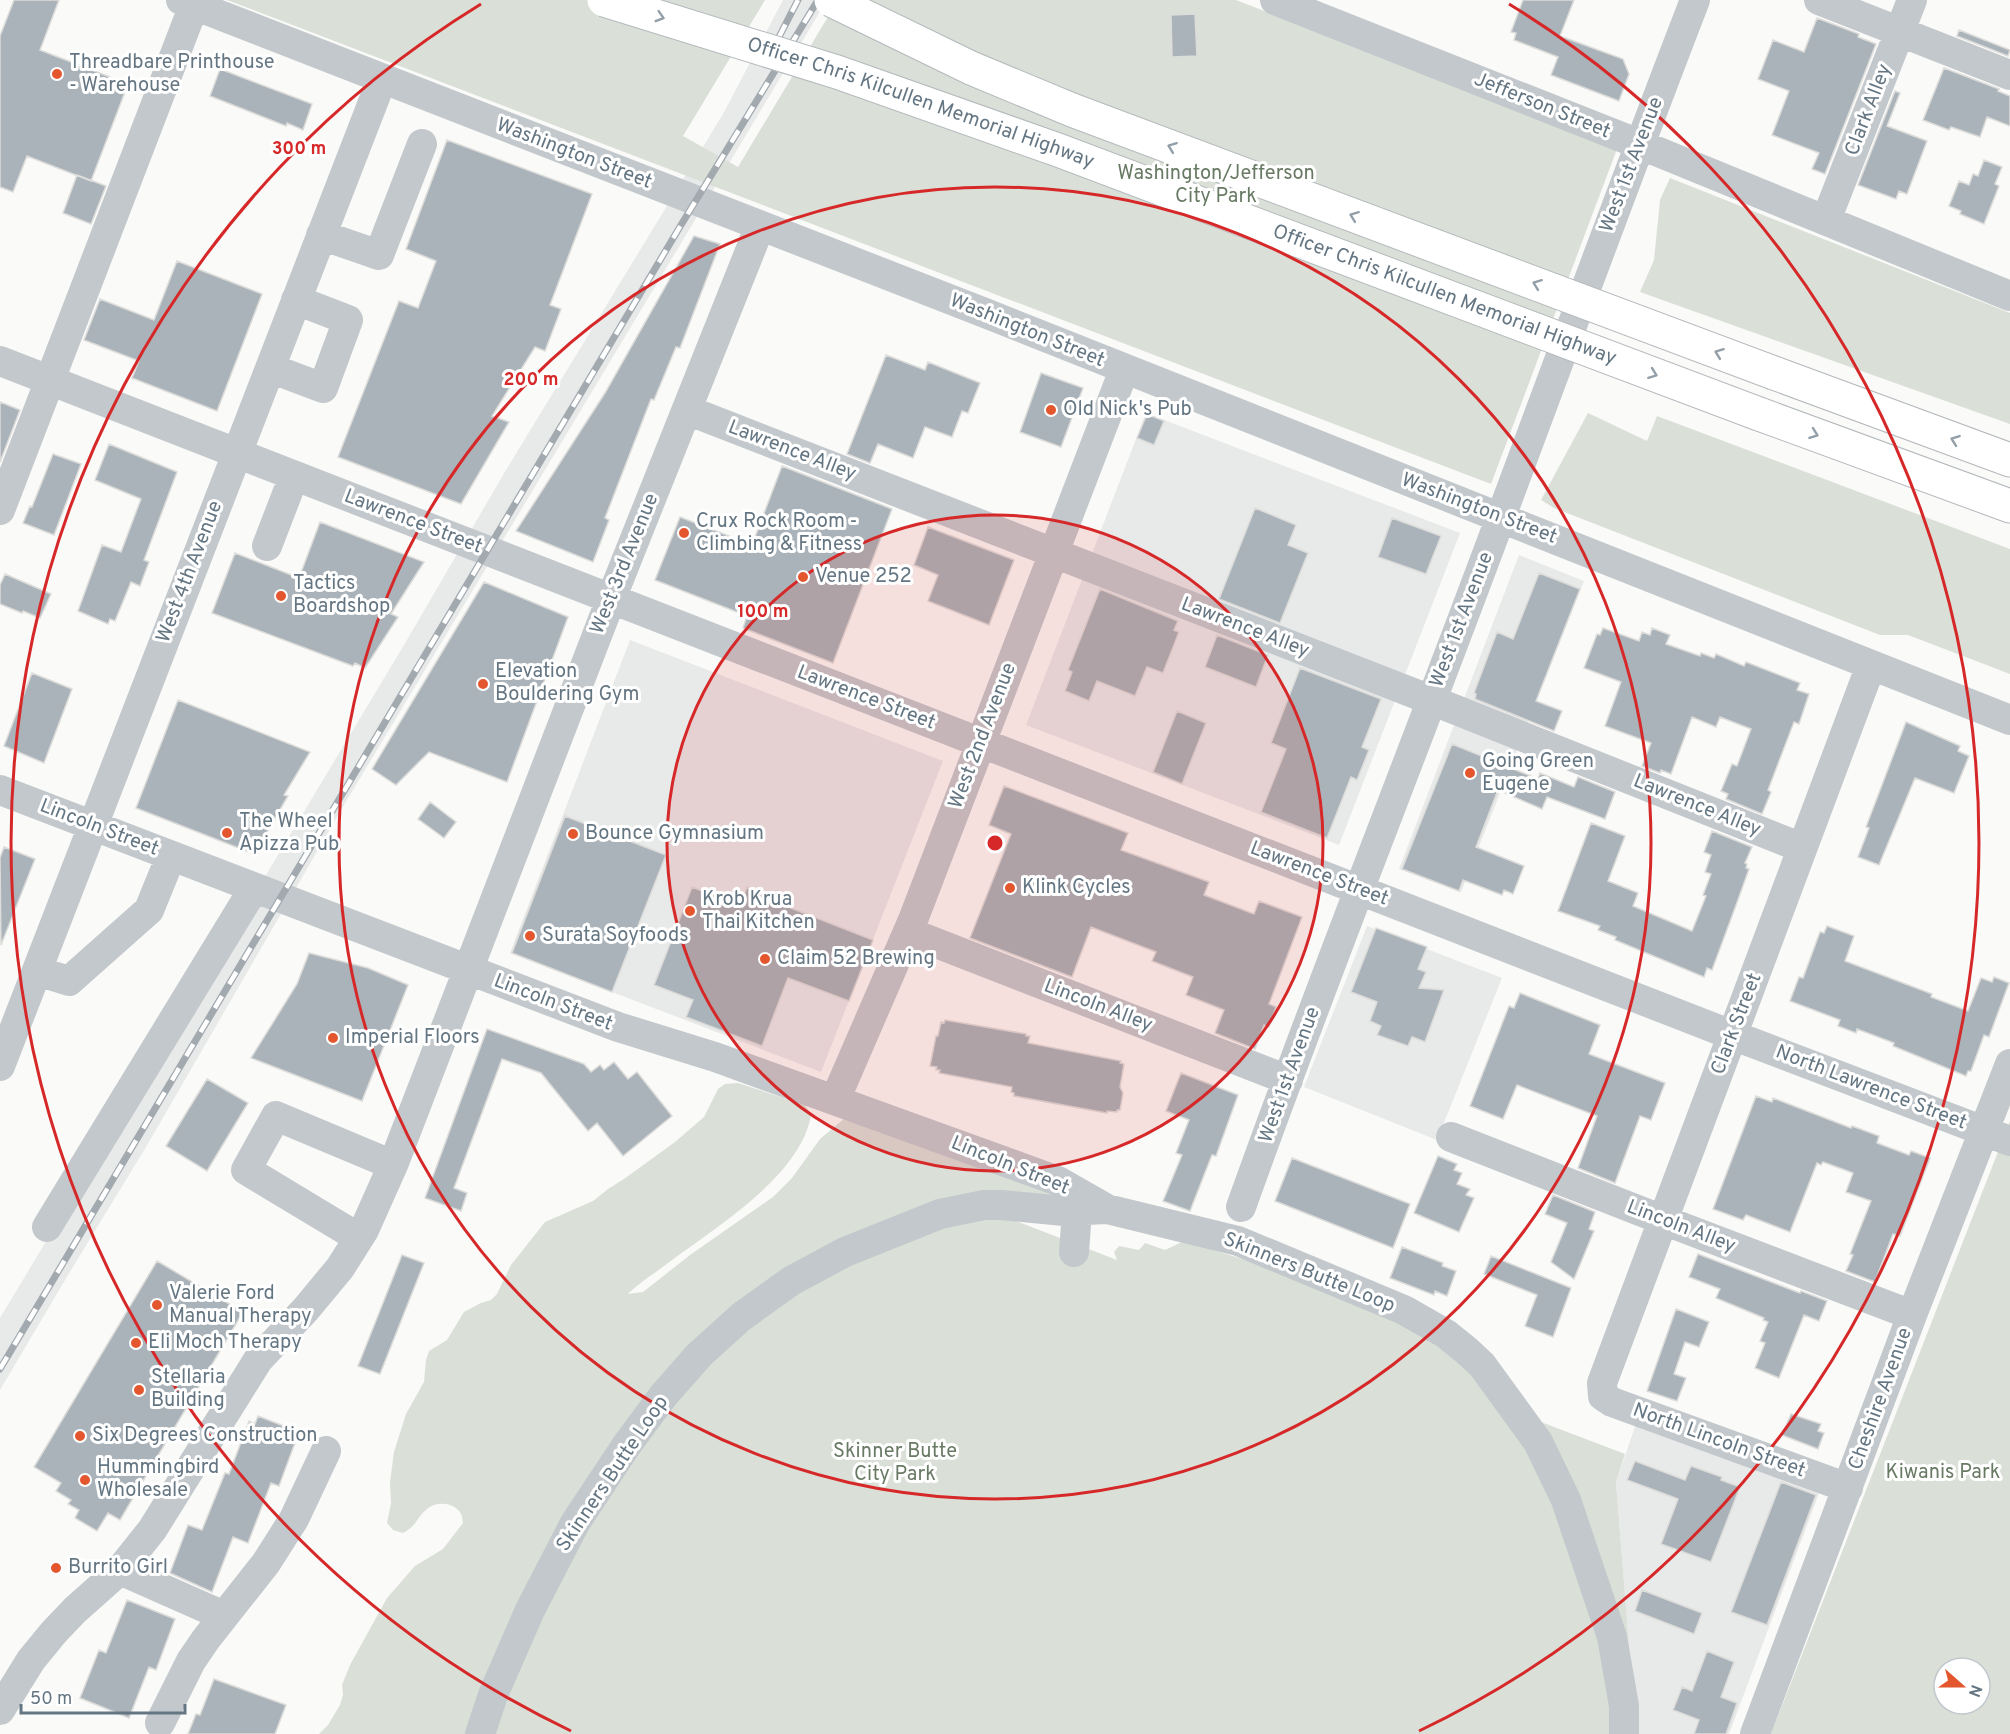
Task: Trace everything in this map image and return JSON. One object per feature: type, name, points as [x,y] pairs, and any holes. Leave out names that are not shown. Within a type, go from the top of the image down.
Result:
[{"type":"highway","name":"Officer Chris Kilcullen Memorial Highway","points":[[604,0],[837,72],[1058,150],[2010,506]]},
{"type":"highway","name":"Officer Chris Kilcullen Memorial Highway","points":[[831,0],[971,68],[1072,110],[2010,460]]},
{"type":"street","name":"Jefferson Street","points":[[1275,0],[2009,294]]},
{"type":"street","name":"West 1st Avenue","points":[[1241,1207],[1358,890],[1501,518],[1639,144],[1695,0]]},
{"type":"street","points":[[1819,0],[2010,75]]},
{"type":"street","name":"Clark Alley","points":[[1826,220],[1912,0]]},
{"type":"street","points":[[0,510],[187,3]]},
{"type":"street","name":"Washington Street","points":[[187,3],[985,313],[2010,720]]},
{"type":"street","name":"West 4th Avenue","points":[[0,1066],[382,79]]},
{"type":"street","points":[[321,235],[379,255],[422,144]]},
{"type":"street","name":"West 3rd Avenue","points":[[0,1710],[31,1660],[54,1632],[83,1602],[120,1570],[152,1530],[258,1360],[306,1309],[334,1275],[359,1238],[393,1165],[611,599],[760,226]]},
{"type":"street","points":[[270,368],[323,388],[348,320],[296,300]]},
{"type":"street","name":"Lawrence Street","points":[[0,362],[1732,1035]]},
{"type":"street","name":"West 2nd Avenue","points":[[835,1100],[908,932],[1124,370]]},
{"type":"street","name":"Lawrence Alley","points":[[687,410],[1431,700],[1802,848]]},
{"type":"street","points":[[267,546],[294,476]]},
{"type":"street","name":"Clark Street","points":[[1602,1383],[1871,665]]},
{"type":"street","name":"Lincoln Street","points":[[0,790],[618,1027],[715,1058],[1058,1181],[1107,1209]]},
{"type":"street","points":[[37,971],[69,981],[149,909],[171,856]]},
{"type":"street","points":[[47,1227],[254,888]]},
{"type":"street","name":"Lincoln Alley","points":[[908,932],[1288,1080]]},
{"type":"street","name":"North Lawrence Street","points":[[1732,1035],[1997,1136]]},
{"type":"street","name":"Cheshire Avenue","points":[[1755,1734],[1912,1315],[1997,1136],[2010,1064]]},
{"type":"street","points":[[359,1238],[246,1170],[276,1116],[393,1165]]},
{"type":"street","name":"Lincoln Alley","points":[[1451,1137],[1912,1315]]},
{"type":"street","name":"Skinners Butte Loop","points":[[480,1734],[493,1695],[530,1610],[575,1523],[626,1446],[663,1396],[699,1355],[741,1317],[791,1281],[844,1252],[940,1214],[984,1205],[1001,1205],[1077,1211],[1107,1209],[1238,1241],[1373,1296],[1404,1310],[1446,1334],[1482,1365],[1538,1442],[1566,1500],[1612,1637],[1624,1706],[1624,1734]]},
{"type":"street","points":[[1074,1252],[1077,1211]]},
{"type":"street","name":"North Lincoln Street","points":[[1602,1383],[1603,1396],[1612,1402],[1848,1488]]},
{"type":"street","points":[[160,1723],[191,1661],[266,1563],[294,1519],[326,1451]]},
{"type":"street","points":[[120,1570],[224,1616]]},
{"type":"shaded area","points":[[783,0],[827,0],[344,805],[146,1147],[0,1390],[0,1318],[404,645],[506,470],[723,114]]},
{"type":"shaded area","points":[[1146,413],[1460,533],[1339,845],[1026,725]]},
{"type":"shaded area","points":[[1519,555],[1584,581],[1461,892],[1399,869]]},
{"type":"shaded area","points":[[630,640],[943,761],[821,1072],[510,953]]},
{"type":"shaded area","points":[[1367,926],[1502,978],[1437,1140],[1304,1087]]},
{"type":"shaded area","points":[[1637,1421],[1821,1488],[1729,1734],[1636,1734],[1616,1482]]},
{"type":"green space","name":"Washington/Jefferson City Park","points":[[227,0],[765,0],[683,136],[738,167],[838,0],[1236,0],[1617,149],[1491,484]]},
{"type":"green space","points":[[1670,178],[2010,313],[2010,424],[1640,292],[1654,260],[1660,200]]},
{"type":"green space","points":[[1588,413],[1647,441],[1657,416],[2010,549],[2010,674],[1908,635],[1880,635],[1554,508],[1541,500]]},
{"type":"green space","name":"Skinner Butte City Park","points":[[738,1083],[805,1105],[811,1115],[804,1137],[791,1159],[753,1199],[628,1294],[643,1292],[690,1255],[773,1197],[792,1178],[820,1139],[845,1118],[1065,1197],[962,1200],[1117,1260],[1114,1252],[1119,1246],[1139,1250],[1145,1243],[1165,1250],[1184,1241],[1310,1280],[1394,1316],[1441,1347],[1489,1390],[1499,1406],[1625,1454],[1616,1482],[1636,1734],[319,1734],[328,1725],[340,1705],[343,1695],[342,1685],[350,1665],[387,1598],[415,1566],[443,1549],[463,1523],[458,1510],[450,1505],[440,1504],[427,1509],[411,1528],[403,1533],[393,1530],[387,1523],[391,1503],[390,1482],[394,1452],[406,1414],[424,1382],[429,1351],[447,1340],[464,1312],[491,1300],[497,1294],[511,1265],[545,1222],[593,1201],[624,1179],[675,1142],[704,1117],[718,1089],[725,1084]]},
{"type":"green space","name":"Kiwanis Park","points":[[2010,1121],[2010,1734],[1771,1734]]},
{"type":"building","points":[[14,0],[59,0],[40,50],[128,84],[91,181],[27,156],[13,192],[0,187],[0,36]]},
{"type":"building","points":[[1523,0],[1574,0],[1560,36],[1623,59],[1629,74],[1619,101],[1551,75],[1558,57],[1514,40],[1516,33],[1511,32]]},
{"type":"building","points":[[1195,14],[1197,56],[1172,57],[1171,15]]},
{"type":"building","points":[[1817,18],[1859,34],[1858,37],[1876,44],[1825,174],[1812,169],[1819,153],[1772,135],[1789,91],[1758,79],[1773,40],[1804,52]]},
{"type":"building","points":[[1959,30],[2010,50],[2008,56],[1957,36]]},
{"type":"building","points":[[1944,68],[1999,89],[1998,91],[2010,96],[2010,126],[1987,117],[1980,137],[1951,127],[1949,130],[1923,120]]},
{"type":"building","points":[[220,69],[312,104],[303,130],[287,123],[286,126],[210,96]]},
{"type":"building","points":[[1895,91],[1900,93],[1887,126],[1927,141],[1907,194],[1899,191],[1896,199],[1858,185]]},
{"type":"building","points":[[447,140],[592,194],[550,305],[561,309],[545,351],[535,347],[492,416],[509,422],[461,504],[338,457],[399,301],[418,308],[436,261],[406,249]]},
{"type":"building","points":[[1984,160],[2002,167],[1995,184],[1999,186],[1984,224],[1960,214],[1961,211],[1949,206],[1959,181],[1969,185],[1973,174],[1978,176]]},
{"type":"building","points":[[77,175],[106,186],[91,224],[63,213]]},
{"type":"building","points":[[694,236],[720,244],[680,348],[676,347],[654,400],[651,399],[605,518],[609,520],[593,562],[516,531],[605,393]]},
{"type":"building","points":[[177,261],[262,294],[217,411],[132,378],[139,361],[84,340],[100,299],[154,320]]},
{"type":"building","points":[[886,355],[925,370],[928,362],[980,383],[968,413],[962,411],[952,437],[925,427],[913,458],[878,444],[870,463],[847,454]]},
{"type":"building","name":"Old Nick's Pub","points":[[1041,373],[1083,388],[1061,447],[1020,432]]},
{"type":"building","points":[[0,402],[20,410],[0,462]]},
{"type":"building","points":[[1147,414],[1164,421],[1154,445],[1137,438]]},
{"type":"building","points":[[109,444],[177,472],[144,560],[149,562],[140,586],[131,582],[115,621],[110,619],[108,624],[78,611],[102,545],[121,552],[141,499],[95,480]]},
{"type":"building","points":[[53,454],[81,464],[54,535],[23,523],[30,506],[32,507]]},
{"type":"building","name":"Venue 252","points":[[782,466],[892,509],[833,663],[743,628],[747,616],[655,580],[680,517],[752,545]]},
{"type":"building","points":[[1255,508],[1296,525],[1288,545],[1308,553],[1280,623],[1219,599]]},
{"type":"building","points":[[1392,518],[1441,536],[1426,574],[1378,557]]},
{"type":"building","name":"Tactics Boardshop","points":[[320,522],[424,562],[391,614],[398,617],[365,668],[355,663],[353,666],[212,613],[235,553],[299,578]]},
{"type":"building","points":[[928,527],[1014,560],[989,625],[928,601],[938,575],[914,565]]},
{"type":"building","points":[[1539,573],[1580,589],[1536,701],[1562,711],[1554,731],[1475,699],[1476,694],[1474,693],[1497,632],[1513,639]]},
{"type":"building","points":[[5,574],[51,594],[40,618],[0,604],[0,585]]},
{"type":"building","name":"Elevation Bouldering Gym","points":[[484,582],[568,617],[507,782],[429,752],[396,785],[372,769]]},
{"type":"building","points":[[1100,589],[1178,621],[1174,630],[1179,632],[1163,673],[1147,667],[1135,696],[1097,681],[1089,701],[1065,691],[1072,672],[1068,670]]},
{"type":"building","points":[[1603,628],[1639,641],[1642,632],[1650,635],[1652,628],[1670,635],[1666,644],[1700,656],[1701,653],[1714,658],[1716,654],[1744,666],[1746,662],[1800,683],[1797,690],[1809,694],[1799,724],[1794,722],[1768,790],[1771,792],[1762,814],[1726,799],[1728,794],[1721,791],[1732,764],[1737,766],[1751,729],[1720,717],[1716,727],[1692,717],[1671,774],[1661,770],[1660,773],[1642,766],[1651,743],[1605,726],[1621,682],[1584,668],[1597,634],[1600,635]]},
{"type":"building","points":[[1217,635],[1268,655],[1256,687],[1205,667]]},
{"type":"building","points":[[1300,668],[1381,699],[1362,747],[1369,750],[1357,780],[1351,777],[1327,838],[1261,812],[1286,749],[1271,743]]},
{"type":"building","points":[[32,673],[72,689],[44,763],[4,746]]},
{"type":"building","points":[[178,700],[310,752],[284,795],[288,796],[254,854],[136,808]]},
{"type":"building","points":[[1177,711],[1206,723],[1182,784],[1153,772]]},
{"type":"building","points":[[1906,722],[1960,746],[1958,751],[1969,756],[1954,793],[1915,778],[1879,865],[1858,857],[1869,828],[1866,827]]},
{"type":"building","points":[[1452,744],[1538,779],[1540,773],[1574,787],[1578,777],[1615,792],[1605,819],[1547,797],[1542,809],[1498,790],[1476,847],[1524,866],[1513,894],[1504,890],[1502,895],[1463,880],[1459,891],[1402,869]]},
{"type":"building","points":[[1004,786],[1128,833],[1121,850],[1209,882],[1204,895],[1254,914],[1259,901],[1302,917],[1269,1004],[1276,1007],[1269,1027],[1264,1025],[1255,1049],[1215,1033],[1224,1010],[1186,995],[1193,977],[1152,961],[1156,952],[1091,927],[1072,977],[970,938],[1011,834],[989,825]]},
{"type":"building","points":[[430,802],[456,822],[444,838],[418,819]]},
{"type":"building","points":[[565,816],[666,855],[612,992],[512,953]]},
{"type":"building","points":[[1591,823],[1625,836],[1608,881],[1638,893],[1633,906],[1692,931],[1706,896],[1703,895],[1711,874],[1705,872],[1711,855],[1704,852],[1712,831],[1752,847],[1745,863],[1746,868],[1749,869],[1735,908],[1712,970],[1707,968],[1704,977],[1615,940],[1616,937],[1598,930],[1600,926],[1558,911]]},
{"type":"building","points":[[4,847],[35,859],[1,945],[0,858]]},
{"type":"building","name":"Claim 52 Brewing","points":[[692,887],[740,906],[747,887],[792,905],[791,908],[873,940],[849,1001],[788,978],[762,1046],[686,1017],[693,1000],[654,985]]},
{"type":"building","points":[[1827,926],[1854,936],[1845,961],[1932,994],[1931,997],[1968,1011],[1981,978],[1992,982],[1994,977],[2009,983],[1989,1037],[1984,1035],[1971,1071],[1968,1071],[1966,1076],[1893,1046],[1894,1043],[1857,1029],[1856,1033],[1838,1026],[1840,1020],[1790,1001],[1799,977],[1803,978],[1820,932],[1824,933]]},
{"type":"building","points":[[1376,928],[1427,947],[1418,969],[1426,972],[1419,988],[1444,990],[1425,1042],[1412,1037],[1408,1046],[1377,1035],[1381,1026],[1370,1021],[1377,1002],[1351,992]]},
{"type":"building","points":[[309,953],[368,968],[408,985],[362,1101],[251,1058],[297,984]]},
{"type":"building","points":[[1520,993],[1600,1025],[1589,1054],[1665,1083],[1651,1120],[1640,1116],[1615,1183],[1578,1168],[1597,1116],[1517,1085],[1503,1119],[1470,1106],[1509,1006],[1514,1008]]},
{"type":"building","points":[[945,1020],[1026,1034],[1030,1036],[1028,1043],[1121,1061],[1120,1063],[1124,1064],[1120,1087],[1123,1093],[1120,1110],[1107,1111],[1107,1113],[1014,1096],[1011,1092],[1012,1087],[939,1073],[940,1070],[936,1070],[937,1067],[930,1066],[936,1036],[938,1036],[941,1022],[944,1023]]},
{"type":"building","points":[[487,1029],[584,1064],[591,1072],[600,1065],[604,1070],[614,1062],[628,1079],[637,1072],[672,1116],[623,1156],[597,1123],[588,1131],[541,1073],[502,1059],[454,1188],[467,1193],[461,1211],[425,1198]]},
{"type":"building","points":[[1181,1073],[1238,1095],[1216,1156],[1212,1155],[1190,1211],[1163,1201],[1182,1155],[1176,1153],[1189,1120],[1166,1111]]},
{"type":"building","points":[[207,1079],[248,1103],[207,1171],[166,1146]]},
{"type":"building","points":[[1756,1096],[1772,1102],[1773,1098],[1851,1128],[1852,1126],[1879,1136],[1877,1143],[1909,1155],[1911,1151],[1930,1158],[1900,1236],[1893,1234],[1875,1282],[1846,1271],[1853,1255],[1850,1254],[1871,1201],[1846,1192],[1853,1173],[1823,1162],[1821,1165],[1817,1163],[1790,1232],[1746,1215],[1743,1220],[1713,1209]]},
{"type":"building","points":[[1438,1156],[1457,1164],[1454,1170],[1462,1173],[1457,1184],[1470,1189],[1466,1195],[1474,1198],[1459,1232],[1414,1213]]},
{"type":"building","points":[[1292,1158],[1410,1204],[1393,1248],[1275,1201]]},
{"type":"building","points":[[1553,1195],[1595,1212],[1589,1229],[1594,1231],[1574,1279],[1551,1262],[1567,1223],[1545,1214]]},
{"type":"building","points":[[1402,1247],[1443,1263],[1442,1266],[1456,1271],[1447,1296],[1435,1291],[1434,1295],[1390,1278]]},
{"type":"building","points":[[1698,1254],[1827,1301],[1819,1321],[1804,1315],[1779,1378],[1755,1368],[1765,1343],[1760,1341],[1768,1322],[1763,1320],[1764,1318],[1716,1298],[1720,1289],[1689,1277]]},
{"type":"building","points":[[402,1255],[424,1263],[380,1374],[358,1366]]},
{"type":"building","points":[[1491,1256],[1571,1288],[1553,1337],[1525,1326],[1537,1295],[1484,1274]]},
{"type":"building","name":"Stellaria Building","points":[[157,1261],[243,1312],[120,1520],[108,1513],[97,1531],[75,1518],[79,1510],[68,1504],[71,1500],[56,1491],[61,1483],[34,1467]]},
{"type":"building","points":[[1676,1309],[1709,1322],[1699,1347],[1685,1342],[1674,1374],[1686,1378],[1677,1401],[1647,1391]]},
{"type":"building","points":[[1791,1414],[1821,1424],[1818,1431],[1824,1433],[1818,1449],[1782,1435]]},
{"type":"building","points":[[258,1416],[299,1432],[279,1486],[271,1483],[248,1543],[233,1537],[212,1592],[170,1573],[188,1525],[202,1530],[225,1473],[229,1474],[249,1421],[255,1424]]},
{"type":"building","points":[[1635,1461],[1685,1480],[1691,1466],[1722,1477],[1721,1480],[1740,1487],[1711,1562],[1661,1544],[1678,1499],[1627,1480]]},
{"type":"building","points":[[1781,1482],[1816,1495],[1767,1625],[1731,1612]]},
{"type":"building","points":[[1642,1590],[1702,1613],[1694,1634],[1635,1611]]},
{"type":"building","points":[[127,1600],[175,1619],[156,1670],[149,1667],[129,1718],[80,1698],[99,1650],[106,1653]]},
{"type":"building","points":[[1707,1651],[1734,1662],[1721,1697],[1737,1703],[1726,1734],[1694,1734],[1699,1720],[1673,1710],[1682,1687],[1692,1691]]},
{"type":"building","points":[[214,1679],[286,1705],[275,1734],[188,1734],[196,1714],[200,1715]]},
{"type":"railway","points":[[779,37],[798,0]]},
{"type":"railway","points":[[0,1369],[681,225],[818,0]]},
{"type":"place","name":"Threadbare Printhouse - Warehouse","points":[[57,74]]},
{"type":"place","name":"Old Nick's Pub","points":[[1051,410]]},
{"type":"place","name":"Crux Rock Room - Climbing & Fitness","points":[[684,533]]},
{"type":"place","name":"Venue 252","points":[[803,577]]},
{"type":"place","name":"Tactics Boardshop","points":[[281,596]]},
{"type":"place","name":"Elevation Bouldering Gym","points":[[483,684]]},
{"type":"place","name":"Going Green Eugene","points":[[1470,773]]},
{"type":"place","name":"The Wheel Apizza Pub","points":[[227,833]]},
{"type":"place","name":"Bounce Gymnasium","points":[[573,834]]},
{"type":"place","name":"Klink Cycles","points":[[1010,888]]},
{"type":"place","name":"Krob Krua Thai Kitchen","points":[[690,911]]},
{"type":"place","name":"Surata Soyfoods","points":[[530,936]]},
{"type":"place","name":"Claim 52 Brewing","points":[[765,959]]},
{"type":"place","name":"Imperial Floors","points":[[333,1038]]},
{"type":"place","name":"Valerie Ford Manual Therapy","points":[[157,1305]]},
{"type":"place","name":"Eli Moch Therapy","points":[[136,1343]]},
{"type":"place","name":"Stellaria Building","points":[[139,1390]]},
{"type":"place","name":"Six Degrees Construction","points":[[80,1436]]},
{"type":"place","name":"Hummingbird Wholesale","points":[[85,1480]]},
{"type":"place","name":"Burrito Girl","points":[[56,1568]]}]
